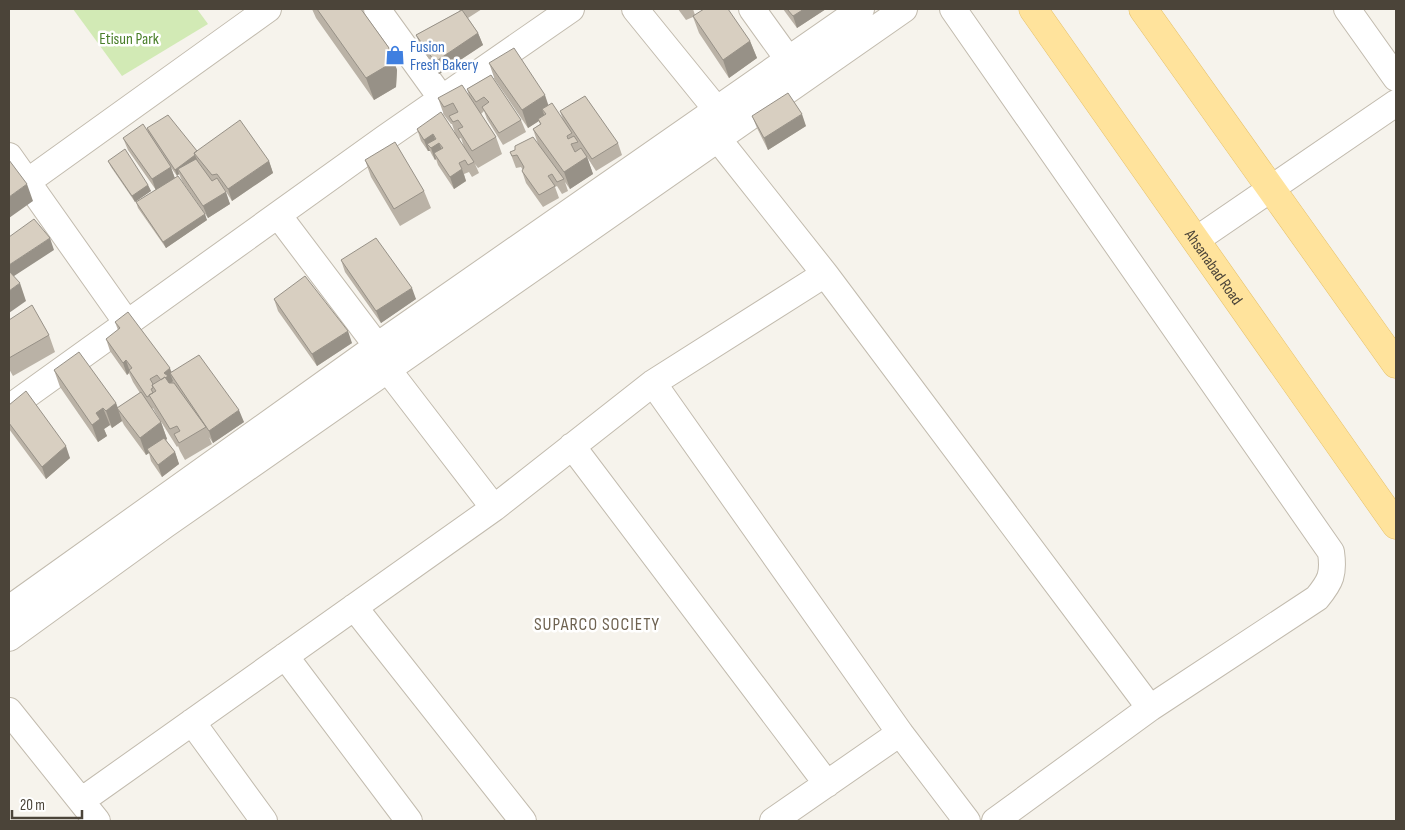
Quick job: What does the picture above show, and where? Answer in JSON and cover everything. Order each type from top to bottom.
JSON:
[{"type":"main road","name":"Ahsanabad Road","points":[[1034,9],[1396,525]]},
{"type":"main road","points":[[1142,9],[1396,364]]},
{"type":"street","points":[[27,182],[268,9]]},
{"type":"street","points":[[377,9],[442,99]]},
{"type":"street","points":[[635,9],[717,110]]},
{"type":"street","points":[[752,9],[788,59]]},
{"type":"street","points":[[9,610],[377,346],[861,9]]},
{"type":"street","points":[[9,638],[904,9]]},
{"type":"street","points":[[953,9],[1331,552],[1334,569],[1329,584],[1317,598],[1150,708],[995,821]]},
{"type":"street","points":[[1347,9],[1396,78]]},
{"type":"street","points":[[10,405],[442,99],[558,12]]},
{"type":"street","points":[[1196,240],[1396,103]]},
{"type":"street","points":[[718,139],[825,274],[1150,708]]},
{"type":"street","points":[[9,156],[127,323]]},
{"type":"street","points":[[278,215],[377,346]]},
{"type":"street","points":[[82,801],[494,508],[653,384],[825,274]]},
{"type":"street","points":[[388,370],[494,508]]},
{"type":"street","points":[[653,384],[900,733],[966,821]]},
{"type":"street","points":[[572,446],[827,784]]},
{"type":"street","points":[[354,607],[523,821]]},
{"type":"street","points":[[285,656],[409,821]]},
{"type":"street","points":[[9,711],[97,821]]},
{"type":"street","points":[[192,722],[264,821]]},
{"type":"street","points":[[773,821],[900,733]]},
{"type":"green space","name":"Etisun Park","points":[[73,9],[197,9],[208,24],[122,76]]},
{"type":"building","points":[[317,9],[361,9],[389,48],[388,65],[366,78]]},
{"type":"building","points":[[704,9],[728,9],[750,41],[723,60],[693,16]]},
{"type":"building","points":[[787,9],[804,9],[793,16]]},
{"type":"building","points":[[462,10],[478,33],[435,62],[416,35]]},
{"type":"building","points":[[514,48],[545,95],[522,110],[489,63]]},
{"type":"building","points":[[491,75],[521,120],[499,133],[482,107],[489,102],[484,97],[476,102],[467,89]]},
{"type":"building","points":[[462,85],[496,137],[472,151],[458,129],[463,127],[458,120],[453,122],[449,116],[458,112],[453,103],[444,107],[438,98]]},
{"type":"building","points":[[788,93],[802,114],[764,138],[752,116]]},
{"type":"building","points":[[585,96],[618,143],[592,159],[560,111]]},
{"type":"building","points":[[552,103],[572,133],[567,136],[568,139],[574,136],[578,142],[571,144],[575,152],[581,148],[587,157],[564,172],[533,129],[541,124],[538,119],[546,114],[542,109]]},
{"type":"building","points":[[441,112],[474,162],[468,165],[465,160],[459,163],[462,169],[450,177],[434,153],[443,148],[439,143],[431,148],[427,144],[436,139],[433,134],[424,140],[417,129]]},
{"type":"building","points":[[168,115],[197,151],[194,153],[195,155],[175,170],[147,128]]},
{"type":"building","points":[[240,120],[269,161],[228,189],[217,174],[212,175],[194,153]]},
{"type":"building","points":[[143,124],[171,167],[152,179],[123,138]]},
{"type":"building","points":[[533,137],[564,179],[557,182],[552,174],[548,176],[555,186],[539,195],[522,171],[524,167],[517,155],[512,156],[510,152],[515,150],[515,146]]},
{"type":"building","points":[[395,142],[424,191],[394,209],[365,160]]},
{"type":"building","points":[[125,149],[148,185],[132,196],[108,161]]},
{"type":"building","points":[[196,159],[212,181],[217,178],[226,192],[203,206],[178,169]]},
{"type":"building","points":[[9,160],[27,184],[9,197]]},
{"type":"building","points":[[178,176],[205,214],[163,242],[136,202]]},
{"type":"building","points":[[34,219],[50,238],[9,265],[9,237]]},
{"type":"building","points":[[376,238],[412,288],[376,311],[341,260]]},
{"type":"building","points":[[9,271],[20,283],[9,291]]},
{"type":"building","points":[[305,276],[348,331],[312,354],[274,299]]},
{"type":"building","points":[[32,305],[49,335],[9,358],[9,320]]},
{"type":"building","points":[[128,312],[170,368],[164,373],[168,376],[165,378],[161,380],[157,375],[150,379],[153,384],[151,389],[153,393],[147,397],[129,370],[132,368],[126,360],[123,363],[106,339],[120,328],[115,322]]},
{"type":"building","points":[[79,352],[116,403],[106,411],[103,408],[96,413],[100,419],[92,425],[54,370]]},
{"type":"building","points":[[199,355],[239,410],[209,431],[170,373]]},
{"type":"building","points":[[165,377],[169,383],[174,383],[206,427],[179,443],[174,434],[180,431],[177,426],[170,429],[149,395],[156,391],[152,385]]},
{"type":"building","points":[[26,391],[66,446],[42,467],[9,423],[9,405]]},
{"type":"building","points":[[141,392],[161,422],[140,438],[117,408]]},
{"type":"building","points":[[164,438],[175,452],[158,465],[147,449]]},
{"type":"place","name":"Fusion Fresh Bakery","points":[[395,55]]},
{"type":"district","name":"SUPARCO SOCIETY","points":[[597,624]]}]
